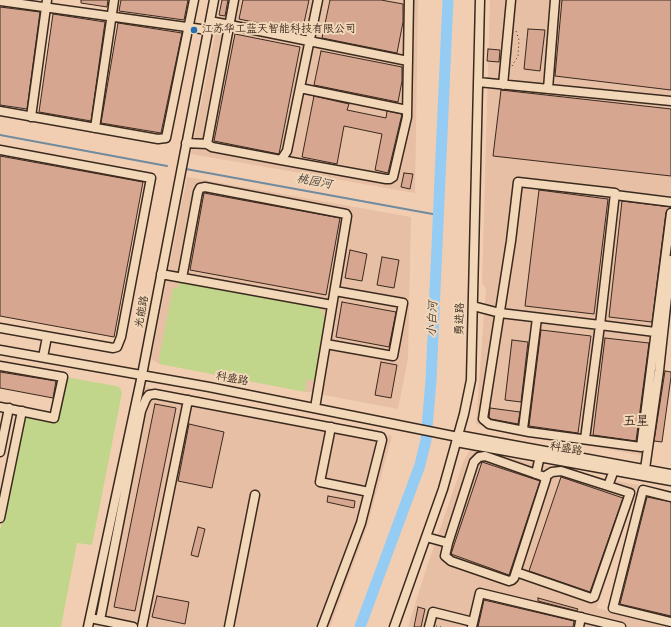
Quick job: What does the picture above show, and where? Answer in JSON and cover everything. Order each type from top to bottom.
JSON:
[{"type":"street","points":[[2,0],[46,3]]},
{"type":"street","points":[[25,0],[189,25],[229,25],[408,61]]},
{"type":"street","points":[[95,128],[114,0]]},
{"type":"street","points":[[0,111],[158,139],[166,138],[194,0]]},
{"type":"street","name":"光能路","points":[[88,627],[142,375],[214,0]]},
{"type":"street","points":[[207,144],[234,0]]},
{"type":"street","points":[[281,160],[287,151],[318,0]]},
{"type":"street","points":[[186,143],[207,144],[212,147],[390,179],[395,174],[407,110],[409,0]]},
{"type":"street","name":"勇进路","points":[[394,627],[443,490],[471,380],[480,0]]},
{"type":"street","points":[[503,85],[511,0]]},
{"type":"street","points":[[548,89],[555,0]]},
{"type":"street","points":[[31,117],[46,3]]},
{"type":"street","points":[[478,82],[671,101]]},
{"type":"street","points":[[300,88],[407,110]]},
{"type":"street","points":[[0,150],[151,178],[117,347],[114,348],[0,328]]},
{"type":"street","points":[[671,202],[615,195],[615,192],[518,182],[500,313],[483,419],[489,424],[641,447],[671,213]]},
{"type":"street","points":[[182,278],[200,188],[205,187],[346,214],[347,216],[316,408]]},
{"type":"street","points":[[585,439],[615,195]]},
{"type":"street","points":[[645,469],[659,371],[671,260]]},
{"type":"street","points":[[161,274],[332,305]]},
{"type":"street","points":[[326,344],[393,356],[403,303],[335,291]]},
{"type":"street","points":[[473,306],[500,313],[655,332]]},
{"type":"street","points":[[523,429],[537,318]]},
{"type":"street","points":[[43,357],[47,337]]},
{"type":"street","name":"科盛路","points":[[0,350],[316,408],[457,438],[671,474]]},
{"type":"street","points":[[0,366],[63,378],[54,418],[0,407]]},
{"type":"street","points":[[100,620],[143,404],[149,395],[155,394],[381,437],[382,440],[361,523],[322,627]]},
{"type":"street","points":[[142,627],[188,400]]},
{"type":"street","points":[[0,452],[9,408]]},
{"type":"street","points":[[0,518],[4,480],[22,411]]},
{"type":"street","points":[[331,427],[320,482],[369,492]]},
{"type":"street","points":[[536,474],[541,453]]},
{"type":"street","name":"科盛路","points":[[541,453],[614,470],[671,481]]},
{"type":"street","points":[[479,456],[485,456],[544,477],[546,482],[514,578],[509,581],[456,564],[445,556],[474,462],[479,456]]},
{"type":"street","points":[[516,572],[591,598],[594,597],[630,493],[561,470],[552,472],[544,477]]},
{"type":"street","points":[[608,486],[614,470]]},
{"type":"street","points":[[671,497],[643,490],[613,608],[671,622]]},
{"type":"street","points":[[229,627],[256,495]]},
{"type":"street","points":[[426,537],[448,543]]},
{"type":"street","points":[[429,627],[433,612],[472,624],[480,593],[621,627]]},
{"type":"street","points":[[579,627],[581,617]]},
{"type":"street","points":[[90,618],[134,627]]},
{"type":"path","points":[[509,24],[515,29],[519,40],[518,56],[512,67]]},
{"type":"shaded area","points":[[222,0],[418,0],[415,193],[191,154]]},
{"type":"shaded area","points":[[490,0],[671,0],[671,256],[668,256],[644,456],[476,424],[486,288],[482,284]]},
{"type":"shaded area","points":[[187,177],[411,217],[408,358],[398,409],[160,364],[151,359]]},
{"type":"shaded area","points":[[144,387],[392,436],[367,527],[330,627],[95,627]]},
{"type":"shaded area","points":[[470,450],[638,485],[597,608],[671,627],[408,627],[427,566],[464,460]]},
{"type":"green space","points":[[179,281],[320,308],[324,315],[324,320],[314,381],[307,379],[305,392],[160,364],[159,359],[173,288],[178,288]]},
{"type":"green space","points":[[66,377],[116,386],[120,388],[122,393],[92,545],[77,543],[61,627],[0,627],[0,531],[24,414],[57,420]]},
{"type":"building","points":[[81,0],[108,0],[107,7],[81,3]]},
{"type":"building","points":[[121,0],[188,0],[184,20],[119,11]]},
{"type":"building","points":[[222,0],[228,0],[225,16],[219,15]]},
{"type":"building","points":[[243,0],[309,0],[302,32],[239,19]]},
{"type":"building","points":[[330,0],[381,0],[403,4],[403,22],[397,53],[322,38]]},
{"type":"building","points":[[562,0],[671,0],[671,90],[555,76]]},
{"type":"building","points":[[0,7],[40,12],[27,109],[0,105]]},
{"type":"building","points":[[53,14],[105,22],[91,121],[39,112]]},
{"type":"building","points":[[118,23],[182,33],[161,133],[101,123]]},
{"type":"building","points":[[528,29],[545,30],[540,71],[524,69]]},
{"type":"building","points":[[235,34],[300,47],[279,154],[214,141]]},
{"type":"building","points":[[488,49],[500,50],[499,62],[487,61]]},
{"type":"building","points":[[321,51],[402,67],[402,81],[398,102],[314,85]]},
{"type":"building","points":[[501,90],[671,109],[671,176],[493,156]]},
{"type":"building","points":[[314,96],[349,104],[347,110],[386,118],[387,111],[402,114],[388,173],[375,170],[382,134],[344,126],[337,164],[302,157]]},
{"type":"building","points":[[0,156],[143,182],[114,337],[0,316]]},
{"type":"building","points":[[404,173],[413,174],[410,189],[401,187]]},
{"type":"building","points":[[539,190],[608,199],[594,314],[525,306]]},
{"type":"building","points":[[204,193],[340,218],[326,295],[190,270]]},
{"type":"building","points":[[622,201],[671,207],[666,212],[652,322],[609,317]]},
{"type":"building","points":[[350,250],[367,254],[362,281],[345,278]]},
{"type":"building","points":[[382,257],[399,260],[394,288],[377,285]]},
{"type":"building","points":[[342,302],[396,312],[389,347],[336,337]]},
{"type":"building","points":[[541,330],[591,336],[578,433],[529,426]]},
{"type":"building","points":[[605,338],[649,343],[636,441],[593,435]]},
{"type":"building","points":[[512,340],[528,342],[521,402],[505,400]]},
{"type":"building","points":[[381,362],[397,365],[391,398],[375,395]]},
{"type":"building","points":[[665,371],[671,372],[671,377],[662,442],[654,441]]},
{"type":"building","points":[[0,372],[56,381],[53,398],[0,388]]},
{"type":"building","points":[[155,404],[176,408],[135,611],[114,607]]},
{"type":"building","points":[[490,408],[520,412],[518,424],[491,419],[489,417]]},
{"type":"building","points":[[189,424],[224,432],[212,488],[178,481]]},
{"type":"building","points":[[482,462],[540,481],[509,575],[451,554]]},
{"type":"building","points":[[561,477],[623,498],[590,592],[529,571]]},
{"type":"building","points":[[328,496],[355,501],[354,508],[327,502]]},
{"type":"building","points":[[647,497],[671,502],[671,616],[620,604]]},
{"type":"building","points":[[198,527],[205,529],[198,557],[191,555]]},
{"type":"building","points":[[157,596],[189,602],[185,624],[152,617]]},
{"type":"building","points":[[538,598],[578,609],[577,611],[538,601]]},
{"type":"building","points":[[484,600],[574,621],[573,627],[478,627]]},
{"type":"building","points":[[418,607],[425,609],[421,627],[414,627]]},
{"type":"waterway","name":"小白河","points":[[360,627],[420,465],[426,440],[431,380],[448,0]]},
{"type":"waterway","name":"桃园河","points":[[0,135],[167,166]]},
{"type":"waterway","name":"桃园河","points":[[186,169],[438,215]]},
{"type":"place","name":"江苏华工蓝天智能科技有限公司","points":[[194,30]]},
{"type":"district","name":"五星","points":[[636,423]]}]
